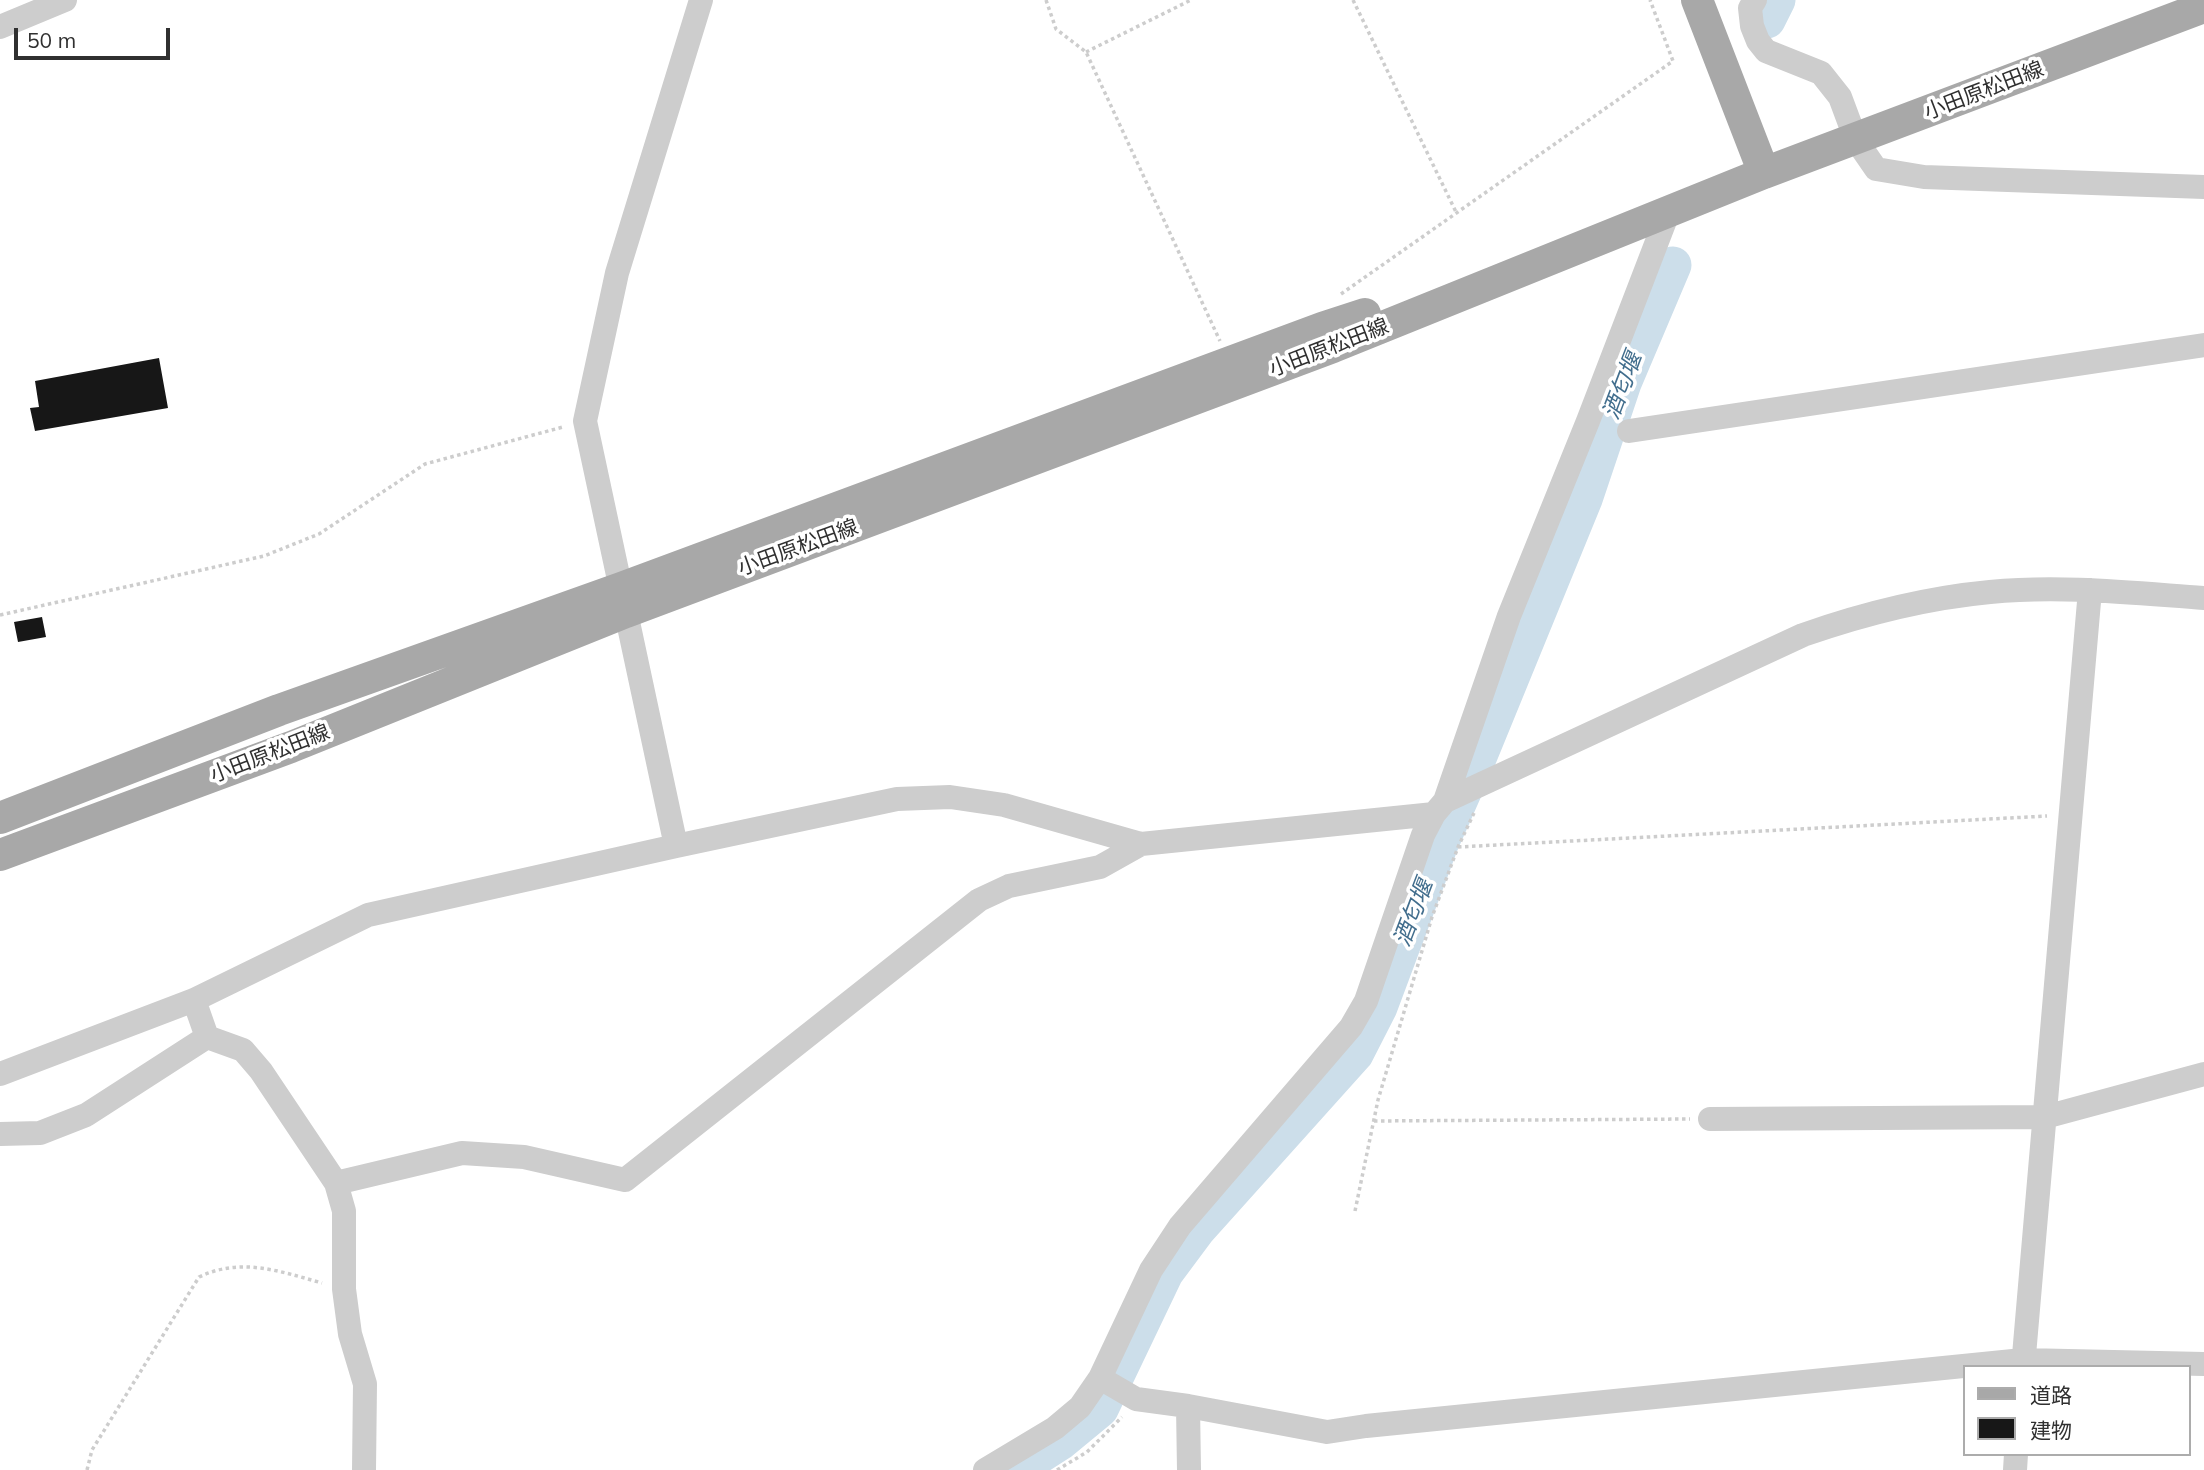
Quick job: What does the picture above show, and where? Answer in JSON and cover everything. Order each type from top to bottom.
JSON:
[{"type":"main road","points":[[1697,0],[1764,173]]},
{"type":"main road","name":"小田原松田線","points":[[0,818],[279,710],[623,600],[1333,347],[1764,173],[2204,7]]},
{"type":"main road","name":"小田原松田線","points":[[0,855],[291,747],[623,600],[1230,362],[1346,320],[1597,242]]},
{"type":"street","points":[[0,27],[65,0]]},
{"type":"street","points":[[676,846],[585,421],[617,274],[701,0]]},
{"type":"street","points":[[1755,0],[1750,8],[1752,26],[1758,41],[1766,51],[1821,74],[1840,97],[1856,139],[1876,169],[1924,177],[2204,187]]},
{"type":"street","points":[[985,1470],[1055,1427],[1080,1407],[1100,1378],[1151,1270],[1180,1226],[1351,1027],[1366,1001],[1423,835],[1440,808],[1509,616],[1668,213]]},
{"type":"street","points":[[1629,431],[2204,345]]},
{"type":"street","points":[[2023,1363],[2090,590]]},
{"type":"street","points":[[336,1183],[462,1153],[524,1157],[625,1180],[979,900],[1009,886],[1100,867],[1141,844],[1440,808],[1492,780],[1803,635],[1856,617],[1990,592],[2090,590],[2204,598]]},
{"type":"street","points":[[0,1074],[194,1000],[368,915],[897,799],[950,797],[1004,805],[1141,844]]},
{"type":"street","points":[[194,1000],[207,1037]]},
{"type":"street","points":[[0,1134],[40,1133],[86,1115],[207,1037]]},
{"type":"street","points":[[207,1037],[243,1050],[261,1071],[336,1183],[344,1211],[344,1289],[350,1334],[365,1384],[364,1470]]},
{"type":"street","points":[[1710,1119],[2045,1118],[2204,1074]]},
{"type":"street","points":[[2002,1365],[2204,1364]]},
{"type":"street","points":[[1100,1378],[1136,1399],[1327,1432],[1366,1426],[1962,1369]]},
{"type":"street","points":[[1188,1406],[1189,1470]]},
{"type":"path","points":[[1046,0],[1056,29],[1086,52],[1230,362]]},
{"type":"path","points":[[1086,52],[1191,0]]},
{"type":"path","points":[[1353,0],[1456,212]]},
{"type":"path","points":[[1346,320],[1341,293],[1674,61],[1650,0]]},
{"type":"path","points":[[0,615],[264,556],[319,534],[425,464],[585,421]]},
{"type":"path","points":[[1355,1211],[1374,1121],[1432,917],[1458,847],[1492,780]]},
{"type":"path","points":[[1458,847],[2071,815]]},
{"type":"path","points":[[1374,1121],[1710,1119]]},
{"type":"path","points":[[87,1470],[92,1450],[199,1277],[215,1269],[263,1267],[344,1289]]},
{"type":"path","points":[[1057,1470],[1087,1452],[1117,1424],[1136,1399]]},
{"type":"building","points":[[159,358],[168,408],[35,431],[30,408],[39,407],[35,381]]},
{"type":"building","points":[[42,617],[46,637],[18,642],[14,622]]},
{"type":"waterway","name":"酒匂堰","points":[[1767,20],[1777,0]]},
{"type":"waterway","name":"酒匂堰","points":[[1016,1470],[1060,1442],[1100,1409],[1165,1273],[1197,1230],[1355,1054],[1379,1007],[1440,844],[1584,499],[1623,383],[1673,265]]}]
